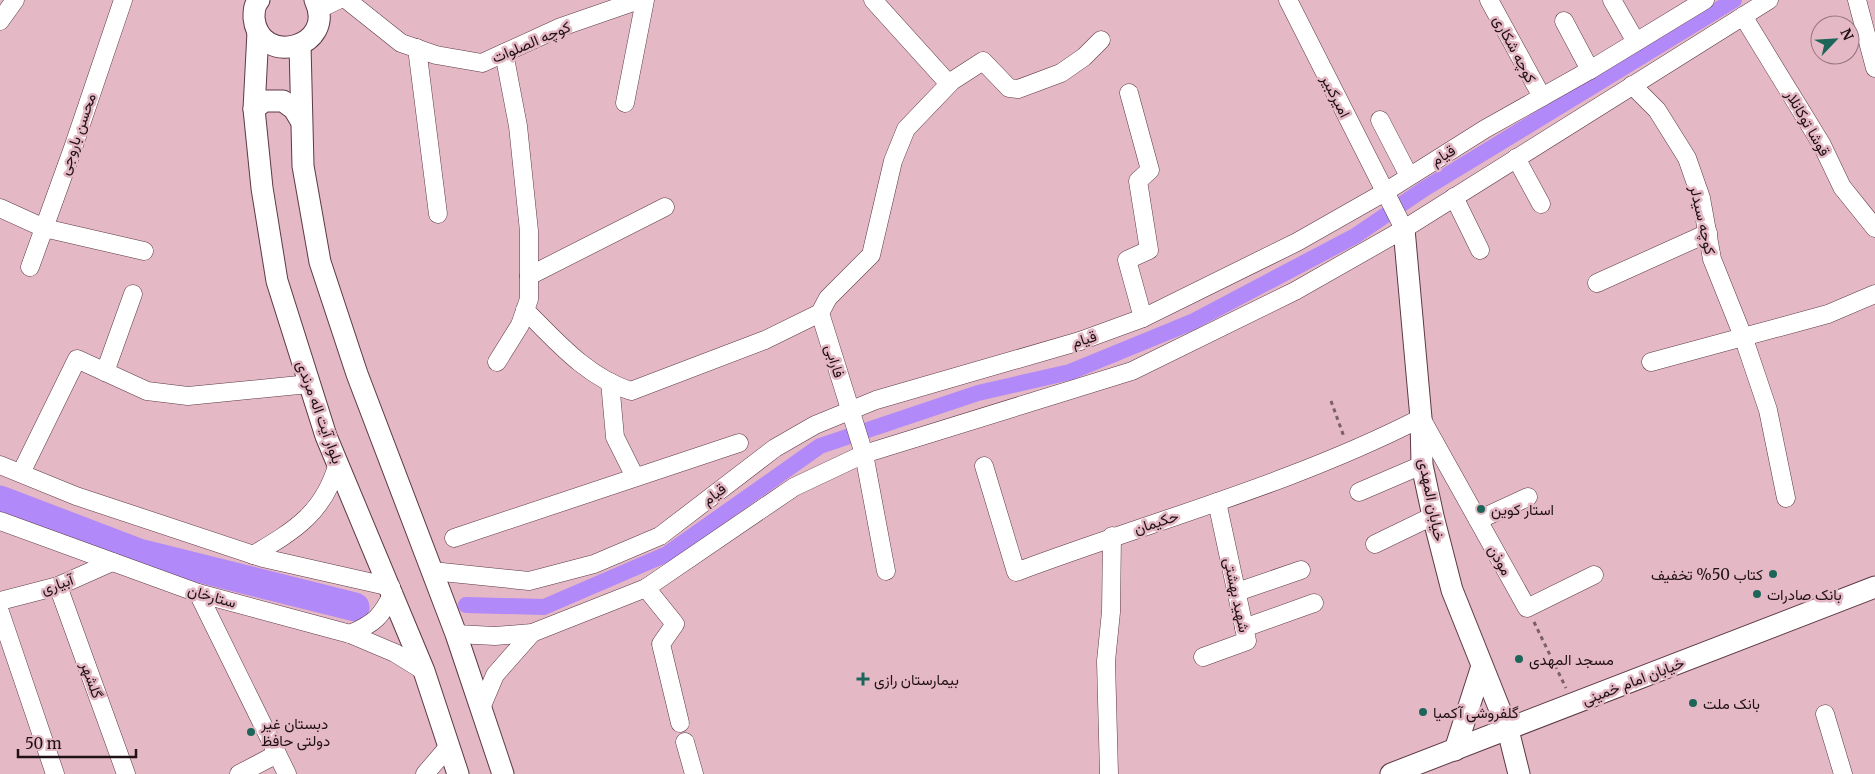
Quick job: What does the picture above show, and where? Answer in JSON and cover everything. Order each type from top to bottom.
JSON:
[{"type":"main road","name":"بلوار آیت اله مرندی","points":[[258,0],[254,13],[258,32],[254,109],[262,188],[277,281],[309,384],[338,463],[424,671],[458,774]]},
{"type":"main road","points":[[258,32],[272,44],[281,48],[300,45],[316,31],[319,20],[317,5]]},
{"type":"main road","points":[[300,45],[302,166],[320,262],[356,374],[456,634],[503,774]]},
{"type":"main road","points":[[254,109],[264,101],[283,101],[294,109],[300,119]]},
{"type":"main road","name":"خیابان المهدی","points":[[1404,229],[1421,418],[1422,465],[1452,590],[1508,730],[1519,774]]},
{"type":"main road","name":"خیابان امام خمینی","points":[[1392,774],[1875,588]]},
{"type":"main road","points":[[1455,750],[1482,666]]},
{"type":"street","points":[[0,20],[15,0]]},
{"type":"street","name":"محسن باروجی","points":[[30,267],[123,0]]},
{"type":"street","points":[[317,5],[338,0]]},
{"type":"street","name":"کوچه الصلوات","points":[[348,0],[401,43],[436,55],[482,63],[561,28],[639,0]]},
{"type":"street","points":[[625,103],[645,0]]},
{"type":"street","points":[[873,0],[949,84]]},
{"type":"street","name":"امیرکبیر","points":[[1288,0],[1404,229]]},
{"type":"street","name":"کوچه شکاری","points":[[1489,0],[1542,97]]},
{"type":"street","points":[[1612,0],[1636,42]]},
{"type":"street","name":"قیام","points":[[432,572],[529,581],[594,564],[660,536],[775,448],[850,409],[951,377],[1080,341],[1143,318],[1297,242],[1385,192],[1636,42],[1684,5],[1705,0]]},
{"type":"street","points":[[456,634],[495,636],[532,633],[646,588],[794,487],[864,454],[1132,372],[1295,291],[1404,229],[1769,0]]},
{"type":"street","points":[[1857,0],[1875,68]]},
{"type":"street","name":"قوشا توکانلار","points":[[1743,16],[1822,145],[1842,187],[1875,228]]},
{"type":"street","points":[[1564,21],[1590,70]]},
{"type":"street","points":[[525,310],[579,363],[610,382],[631,391],[765,340],[820,313],[828,298],[871,256],[893,161],[906,129],[949,84],[983,61],[1009,88],[1018,89],[1061,73],[1084,57],[1101,40]]},
{"type":"street","points":[[417,48],[438,214]]},
{"type":"street","points":[[497,362],[520,325],[529,299],[529,231],[518,126],[504,53]]},
{"type":"street","name":"کوچه سیدلر","points":[[1632,85],[1657,110],[1687,158],[1701,198],[1712,259],[1744,339],[1768,410],[1786,498]]},
{"type":"street","points":[[1129,94],[1150,170],[1138,181],[1149,250],[1127,260],[1143,318]]},
{"type":"street","points":[[1380,120],[1409,176]]},
{"type":"street","points":[[1516,158],[1541,204]]},
{"type":"street","points":[[1454,197],[1480,250]]},
{"type":"street","points":[[529,276],[664,207]]},
{"type":"street","points":[[0,208],[44,228],[144,252]]},
{"type":"street","points":[[1597,283],[1708,233]]},
{"type":"street","points":[[105,372],[133,294]]},
{"type":"street","points":[[1651,362],[1744,339],[1828,314],[1875,294]]},
{"type":"street","name":"فارابی","points":[[820,313],[864,454],[886,571]]},
{"type":"street","points":[[21,474],[77,359],[147,391],[188,396],[309,384]]},
{"type":"street","points":[[610,382],[615,436],[635,477]]},
{"type":"street","name":"حکیمان","points":[[984,466],[1016,572],[1112,536],[1218,502],[1350,452],[1421,418]]},
{"type":"street","name":"موذن","points":[[1421,418],[1527,608]]},
{"type":"street","points":[[454,538],[739,443]]},
{"type":"street","points":[[253,555],[284,537],[323,500],[332,484],[338,463]]},
{"type":"street","points":[[0,465],[76,496],[253,555],[392,590],[383,613],[375,622],[350,634]]},
{"type":"street","points":[[1359,492],[1422,465]]},
{"type":"street","points":[[1478,520],[1528,498]]},
{"type":"street","name":"شهید بهشتی","points":[[1203,657],[1247,641],[1218,502]]},
{"type":"street","points":[[1375,544],[1433,516]]},
{"type":"street","name":"ستارخان","points":[[0,521],[198,594],[350,634],[395,653],[424,671]]},
{"type":"street","points":[[1109,774],[1106,660],[1111,612],[1112,536]]},
{"type":"street","name":"آبیاری","points":[[0,601],[58,586],[112,562]]},
{"type":"street","points":[[1236,592],[1300,570]]},
{"type":"street","points":[[1527,608],[1594,575]]},
{"type":"street","name":"گلشهر","points":[[58,586],[126,774]]},
{"type":"street","points":[[646,588],[675,624],[661,644],[680,723]]},
{"type":"street","points":[[198,594],[287,774]]},
{"type":"street","points":[[1244,628],[1314,603]]},
{"type":"street","points":[[0,612],[55,774]]},
{"type":"street","points":[[481,708],[495,676],[532,633]]},
{"type":"street","points":[[1825,714],[1843,774]]},
{"type":"street","points":[[685,742],[694,774]]},
{"type":"street","points":[[424,774],[449,746]]},
{"type":"street","points":[[239,774],[277,754]]},
{"type":"path","points":[[1331,400],[1350,452]]},
{"type":"path","points":[[1527,608],[1574,704]]},
{"type":"waterway","points":[[466,605],[544,607],[667,554],[820,446],[978,393],[1070,372],[1192,322],[1355,236],[1424,189],[1734,0]]},
{"type":"waterway","points":[[0,500],[139,553],[355,607]]},
{"type":"place","name":"استار کوین","points":[[1481,509]]},
{"type":"place","name":"کتاب 50% تخفیف","points":[[1773,574]]},
{"type":"place","name":"بانک صادرات","points":[[1757,594]]},
{"type":"place","name":"مسجد المهدی","points":[[1519,659]]},
{"type":"place","name":"بیمارستان رازی","points":[[863,679]]},
{"type":"place","name":"بانک ملت","points":[[1693,703]]},
{"type":"place","name":"گلفروشی آکمیا","points":[[1423,712]]},
{"type":"place","name":"دبستان غیر دولتی حافظ","points":[[251,732]]}]
